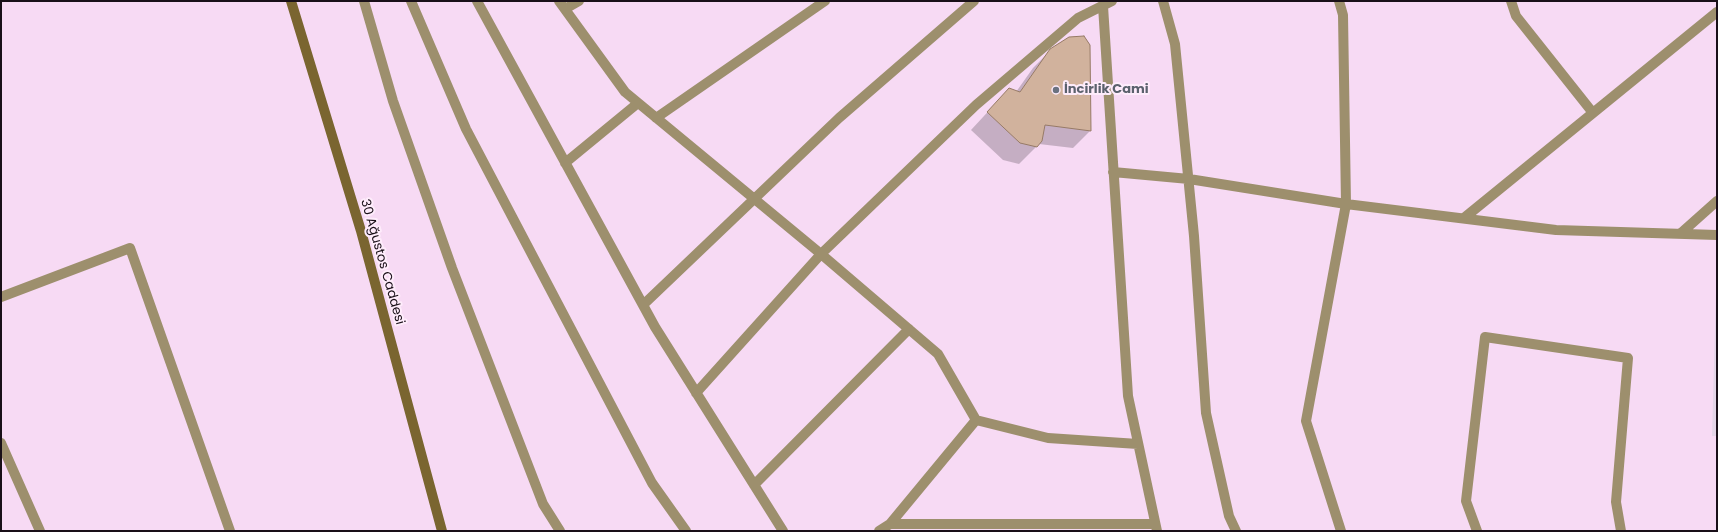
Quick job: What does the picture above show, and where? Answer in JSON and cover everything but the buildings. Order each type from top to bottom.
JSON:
[{"type":"main road","name":"30 Ağustos Caddesi","points":[[291,1],[361,231],[442,531]]},
{"type":"street","points":[[364,1],[393,101],[452,268],[543,504],[560,531]]},
{"type":"street","points":[[411,1],[466,129],[652,483],[686,531]]},
{"type":"street","points":[[477,1],[643,305],[782,531]]},
{"type":"street","points":[[579,1],[562,5],[625,92],[821,254],[938,354],[976,420],[1048,438],[1138,444]]},
{"type":"street","points":[[656,118],[825,1]]},
{"type":"street","points":[[643,305],[839,118],[974,1]]},
{"type":"street","points":[[1163,1],[1175,44],[1195,243],[1206,413],[1229,516],[1236,531]]},
{"type":"street","points":[[1339,1],[1343,15],[1346,204],[1306,421],[1341,531]]},
{"type":"street","points":[[1511,1],[1516,16],[1593,113]]},
{"type":"street","points":[[696,393],[821,254],[976,105],[1078,18],[1108,3],[1114,172],[1128,396],[1156,528],[890,524]]},
{"type":"street","points":[[1464,218],[1717,12]]},
{"type":"street","points":[[565,163],[638,103]]},
{"type":"street","points":[[1114,172],[1189,179],[1346,204],[1556,230],[1717,235]]},
{"type":"street","points":[[1680,234],[1717,201]]},
{"type":"street","points":[[1,296],[130,248],[230,531]]},
{"type":"street","points":[[754,485],[909,329]]},
{"type":"street","points":[[1477,531],[1466,501],[1485,337],[1628,358],[1616,502],[1621,531]]},
{"type":"street","points":[[879,531],[890,524],[976,420]]},
{"type":"street","points":[[1,443],[40,531]]},
{"type":"shaded area","points":[[1717,256],[1717,436],[1712,436]]},
{"type":"place","name":"İncirlik Cami","points":[[1056,90]]}]
